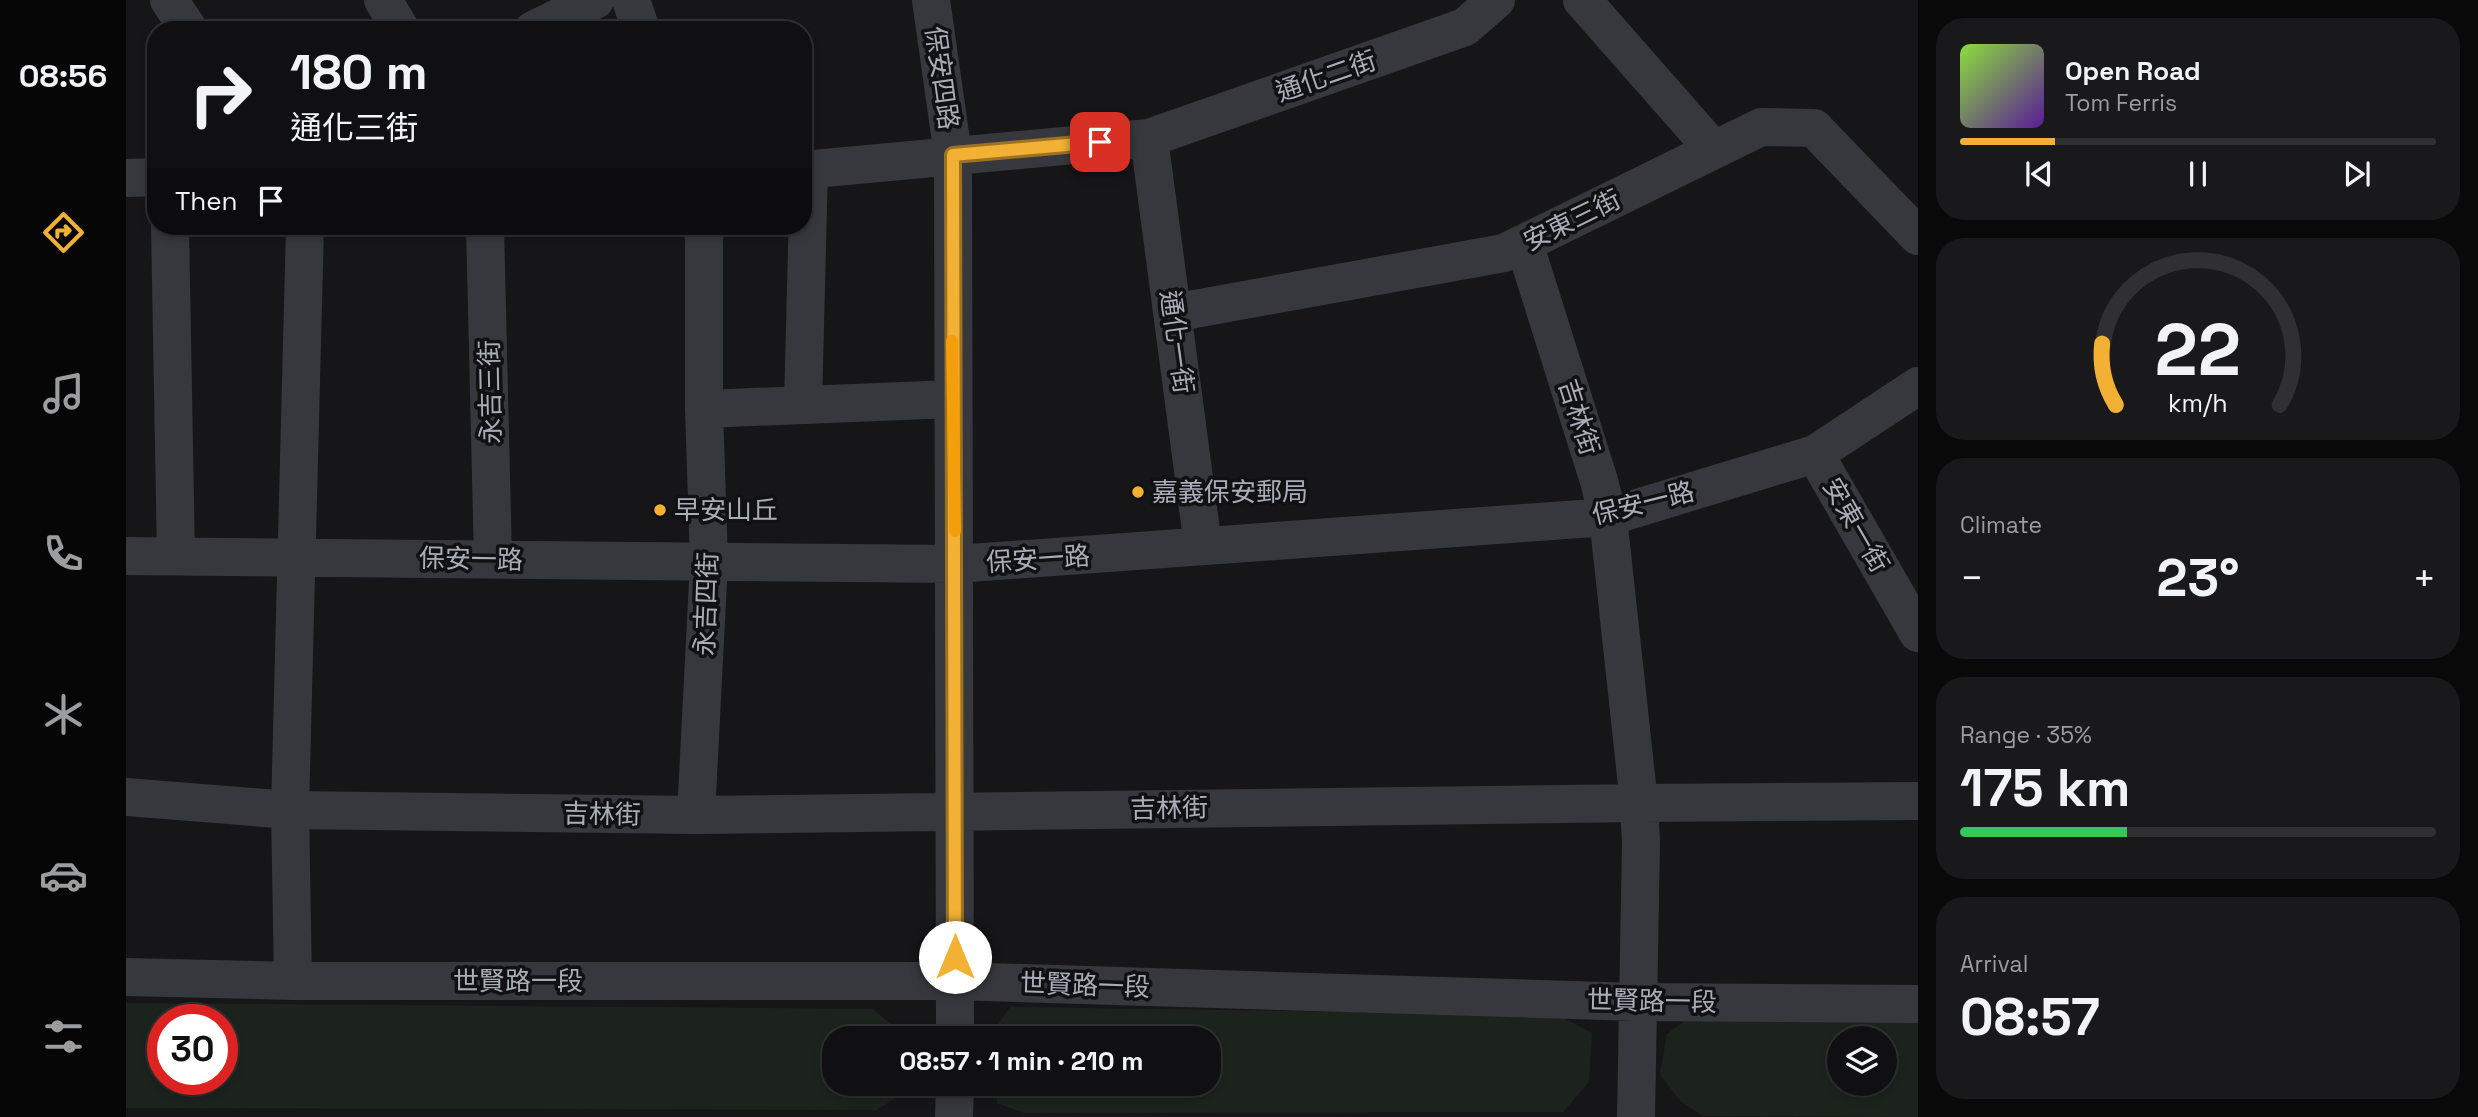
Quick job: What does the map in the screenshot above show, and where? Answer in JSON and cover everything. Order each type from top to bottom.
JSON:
[{"type":"street","points":[[169,0],[183,21]]},
{"type":"street","points":[[383,0],[396,21]]},
{"type":"street","points":[[552,21],[596,0]]},
{"type":"street","points":[[631,0],[638,21]]},
{"type":"street","name":"保安四路","points":[[931,0],[953,155],[951,399],[956,564],[955,1026]]},
{"type":"street","name":"通化二街","points":[[812,169],[1149,138],[1465,27],[1496,0]]},
{"type":"street","points":[[1582,0],[1714,150]]},
{"type":"street","name":"安東三街","points":[[1173,313],[1504,253],[1760,127],[1814,128],[1918,236]]},
{"type":"street","name":"通化一街","points":[[1149,138],[1203,547]]},
{"type":"street","points":[[126,178],[147,177]]},
{"type":"street","points":[[170,235],[176,556]]},
{"type":"street","points":[[293,981],[290,810],[306,235]]},
{"type":"street","name":"永吉三街","points":[[485,235],[494,559]]},
{"type":"street","name":"永吉四街","points":[[696,815],[709,562],[704,408],[704,235]]},
{"type":"street","points":[[803,405],[805,235]]},
{"type":"street","name":"吉林街","points":[[126,797],[290,810],[696,815],[1639,803],[1608,517],[1600,481],[1524,243]]},
{"type":"street","name":"保安一路","points":[[126,556],[956,564],[1608,517],[1815,454],[1918,386]]},
{"type":"street","points":[[704,408],[951,399]]},
{"type":"street","name":"安東一街","points":[[1815,454],[1918,633]]},
{"type":"street","points":[[1636,1117],[1641,842],[1639,803],[1918,800]]},
{"type":"street","name":"世賢路一段","points":[[126,977],[293,981],[954,981],[1636,1002],[1918,1004]]},
{"type":"street","points":[[954,1117],[955,1096]]},
{"type":"shaded area","points":[[126,1003],[873,1009],[893,1026],[822,1026],[822,1096],[899,1096],[877,1110],[126,1108]]},
{"type":"shaded area","points":[[1010,1007],[1558,1015],[1592,1033],[1589,1082],[1563,1112],[1024,1113],[997,1103],[997,1096],[1221,1096],[1221,1026],[997,1026]]},
{"type":"shaded area","points":[[1689,1018],[1918,1020],[1918,1117],[1703,1116],[1680,1101],[1660,1074],[1667,1034]]},
{"type":"slow traffic","points":[[952,341],[955,531]]},
{"type":"place","name":"嘉義保安郵局","points":[[1138,492]]},
{"type":"place","name":"早安山丘","points":[[660,510]]},
{"type":"route","points":[[955,957],[956,564],[951,399],[953,155],[1100,142]]}]
